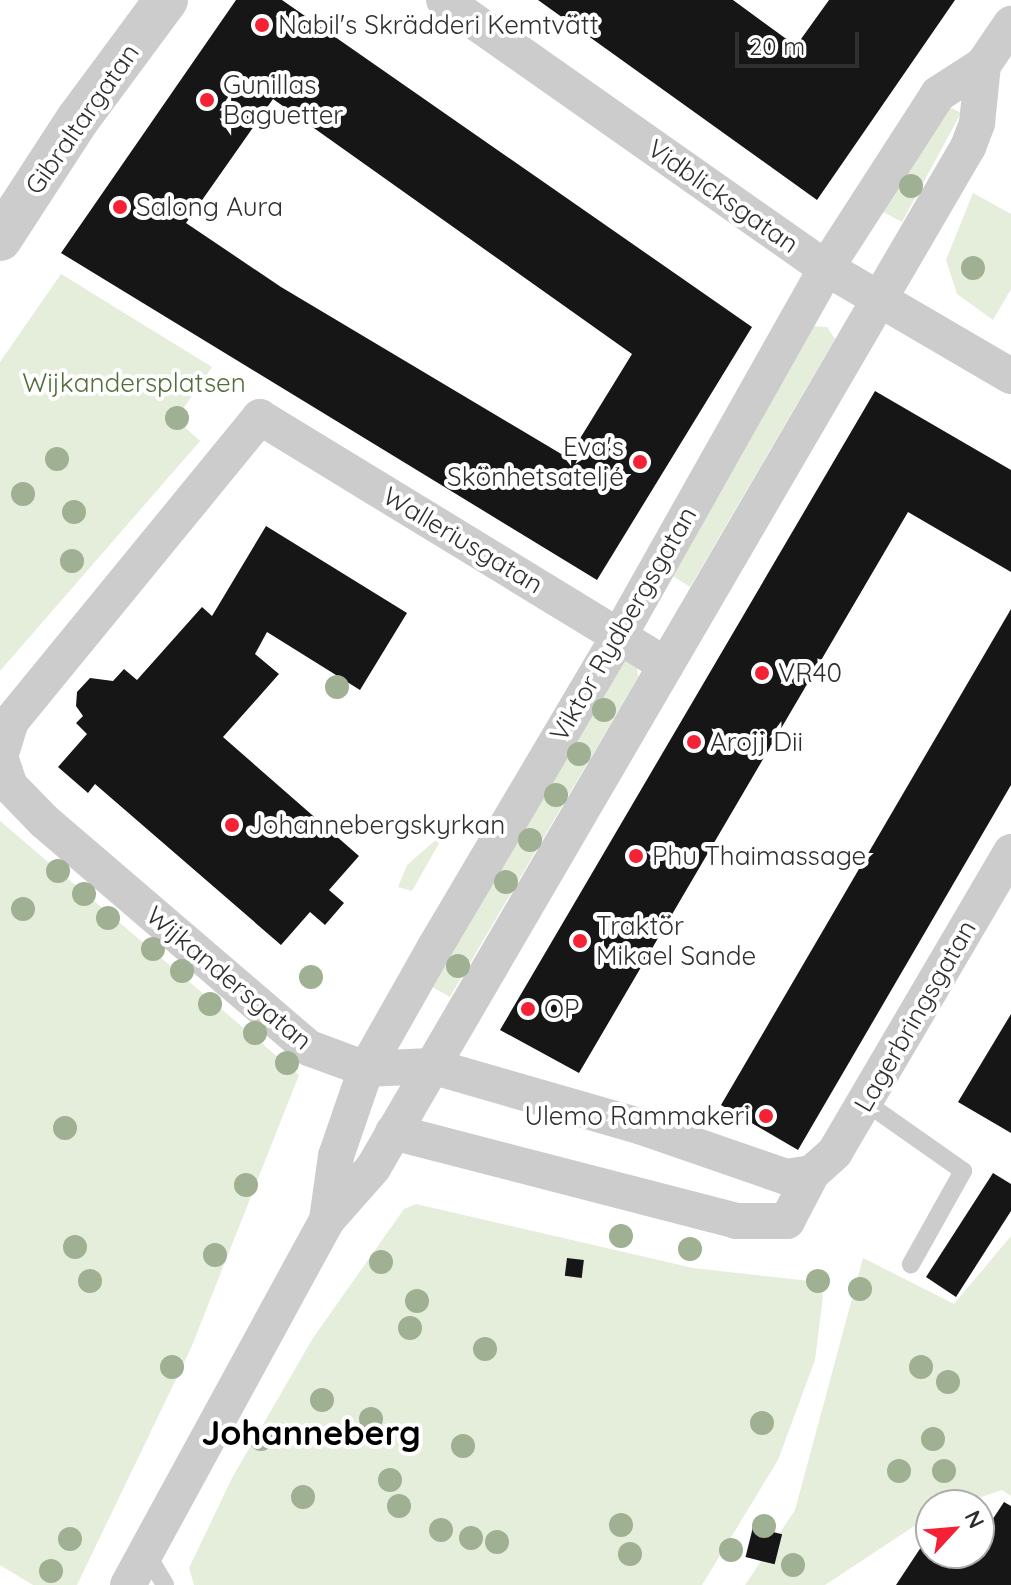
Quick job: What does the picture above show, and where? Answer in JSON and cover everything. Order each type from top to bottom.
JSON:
[{"type":"street","name":"Gibraltargatan","points":[[0,239],[78,119],[166,0]]},
{"type":"street","name":"Vidblicksgatan","points":[[444,0],[826,268],[1011,376]]},
{"type":"street","name":"Viktor Rydbergsgatan","points":[[327,1220],[336,1156],[366,1069],[619,636],[826,268],[938,94],[983,65],[1011,24]]},
{"type":"street","name":"Viktor Rydbergsgatan","points":[[128,1585],[327,1220],[373,1168],[968,147],[977,123],[983,65]]},
{"type":"street","name":"Walleriusgatan","points":[[260,417],[666,665]]},
{"type":"street","name":"Wijkandersgatan","points":[[260,417],[11,721],[0,757],[10,786],[44,821],[309,1048],[366,1069],[431,1066],[639,1126],[786,1177],[812,1173]]},
{"type":"street","name":"Lagerbringsgatan","points":[[812,1173],[835,1152],[1011,852]]},
{"type":"street","points":[[393,1132],[736,1221],[787,1221],[812,1173]]},
{"type":"lane","points":[[865,1102],[963,1171],[911,1264]]},
{"type":"lane","points":[[146,1553],[165,1585]]},
{"type":"green space","points":[[948,106],[961,113],[902,222],[881,211]]},
{"type":"green space","points":[[973,193],[1011,214],[1011,289],[993,320],[957,294],[946,260]]},
{"type":"green space","name":"Wijkandersplatsen","points":[[61,274],[212,367],[176,419],[200,441],[0,671],[0,362]]},
{"type":"green space","points":[[810,326],[827,327],[835,339],[690,587],[668,573]]},
{"type":"green space","points":[[622,658],[637,663],[638,677],[450,997],[429,985]]},
{"type":"green space","points":[[0,821],[299,1075],[191,1348],[77,1585],[33,1585],[0,1565]]},
{"type":"green space","points":[[446,831],[412,891],[398,887],[407,865]]},
{"type":"green space","points":[[416,1204],[693,1268],[819,1282],[823,1296],[815,1360],[778,1460],[702,1585],[194,1585],[189,1568],[232,1478],[313,1338],[404,1209]]},
{"type":"green space","points":[[1011,1236],[1011,1496],[1002,1490],[995,1492],[995,1489],[915,1489],[915,1526],[825,1585],[745,1585],[795,1510],[863,1258],[954,1304]]},
{"type":"building","points":[[236,0],[282,0],[752,327],[597,580],[61,253]],"holes":[[[273,99],[632,354],[568,458],[281,287],[186,223]]]},
{"type":"building","points":[[538,0],[733,0],[796,46],[829,0],[955,0],[817,200]]},
{"type":"building","points":[[875,391],[1011,470],[1011,572],[908,512],[579,1073],[500,1030]]},
{"type":"building","points":[[266,526],[407,613],[360,690],[267,632],[255,654],[279,674],[223,737],[359,856],[329,890],[344,903],[325,925],[310,912],[281,945],[95,784],[88,793],[58,767],[87,734],[76,723],[83,716],[76,706],[77,692],[90,678],[113,681],[124,669],[137,680],[202,607],[212,616]]},
{"type":"building","points":[[1011,609],[1011,785],[798,1150],[721,1105]]},
{"type":"building","points":[[1011,1014],[1011,1133],[958,1102]]},
{"type":"building","points":[[993,1173],[1011,1184],[1011,1211],[956,1297],[926,1277]]},
{"type":"building","points":[[567,1258],[584,1260],[582,1278],[565,1276]]},
{"type":"building","points":[[1004,1502],[1011,1506],[1011,1585],[896,1585],[915,1556],[915,1569],[995,1569],[995,1516]]},
{"type":"building","points":[[753,1527],[782,1534],[775,1564],[746,1557]]},
{"type":"place","name":"Nabil's Skrädderi Kemtvätt","points":[[262,25]]},
{"type":"place","name":"Gunillas Baguetter","points":[[207,100]]},
{"type":"place","name":"Salong Aura","points":[[120,207]]},
{"type":"place","name":"Eva's Skönhetsateljé","points":[[640,462]]},
{"type":"place","name":"VR40","points":[[762,673]]},
{"type":"place","name":"Arojj Dii","points":[[694,742]]},
{"type":"place","name":"Johannebergskyrkan","points":[[232,825]]},
{"type":"place","name":"Phu Thaimassage","points":[[636,856]]},
{"type":"place","name":"Traktör Mikael Sande","points":[[580,941]]},
{"type":"place","name":"OP","points":[[528,1009]]},
{"type":"place","name":"Ulemo Rammakeri","points":[[766,1116]]},
{"type":"district","name":"Johanneberg","points":[[311,1433]]}]
